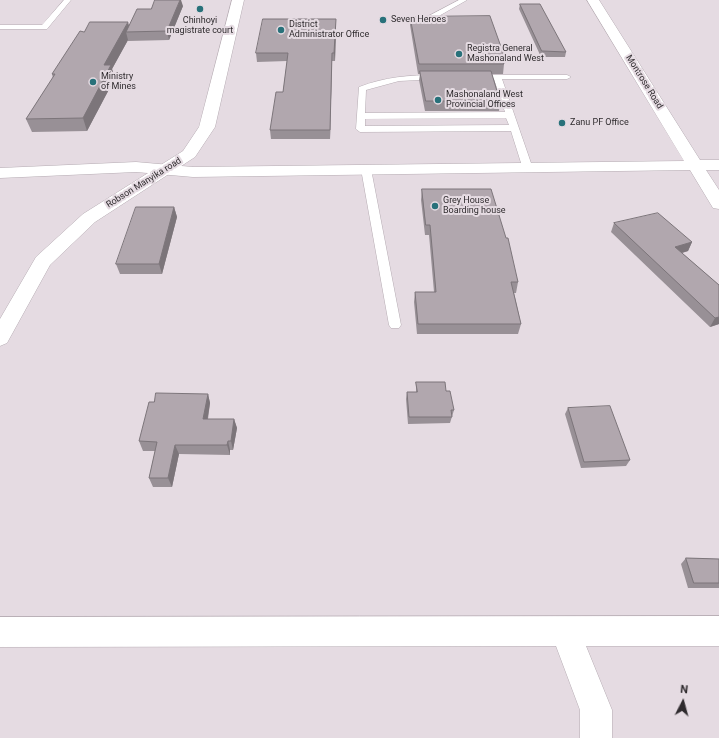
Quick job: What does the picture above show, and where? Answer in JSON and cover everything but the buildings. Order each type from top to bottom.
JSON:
[{"type":"street","name":"Robson Manyika road","points":[[0,338],[43,261],[88,218],[189,154],[207,127],[238,0]]},
{"type":"street","name":"Montrose Road","points":[[593,0],[719,204]]},
{"type":"street","points":[[0,173],[136,167],[193,172],[527,166],[719,165]]},
{"type":"street","points":[[0,632],[719,631]]},
{"type":"street","points":[[566,632],[596,710],[596,738]]},
{"type":"lane","points":[[0,27],[44,27],[68,0]]},
{"type":"lane","points":[[427,19],[464,0]]},
{"type":"lane","points":[[446,77],[401,77],[381,81],[362,89],[360,129],[514,128]]},
{"type":"lane","points":[[468,77],[567,77]]},
{"type":"lane","points":[[497,77],[527,166]]},
{"type":"lane","points":[[360,116],[510,114]]},
{"type":"lane","points":[[366,169],[395,325]]},
{"type":"place","name":"Chinhoyi magistrate court","points":[[200,9]]},
{"type":"place","name":"Seven Heroes","points":[[383,20]]},
{"type":"place","name":"District Administrator Office","points":[[281,30]]},
{"type":"place","name":"Registra General Mashonaland West","points":[[459,54]]},
{"type":"place","name":"Ministry of Mines","points":[[93,82]]},
{"type":"place","name":"Mashonaland West Provincial Offices","points":[[438,100]]},
{"type":"place","name":"Zanu PF Office","points":[[562,123]]},
{"type":"place","name":"Grey House Boarding house","points":[[435,206]]}]
